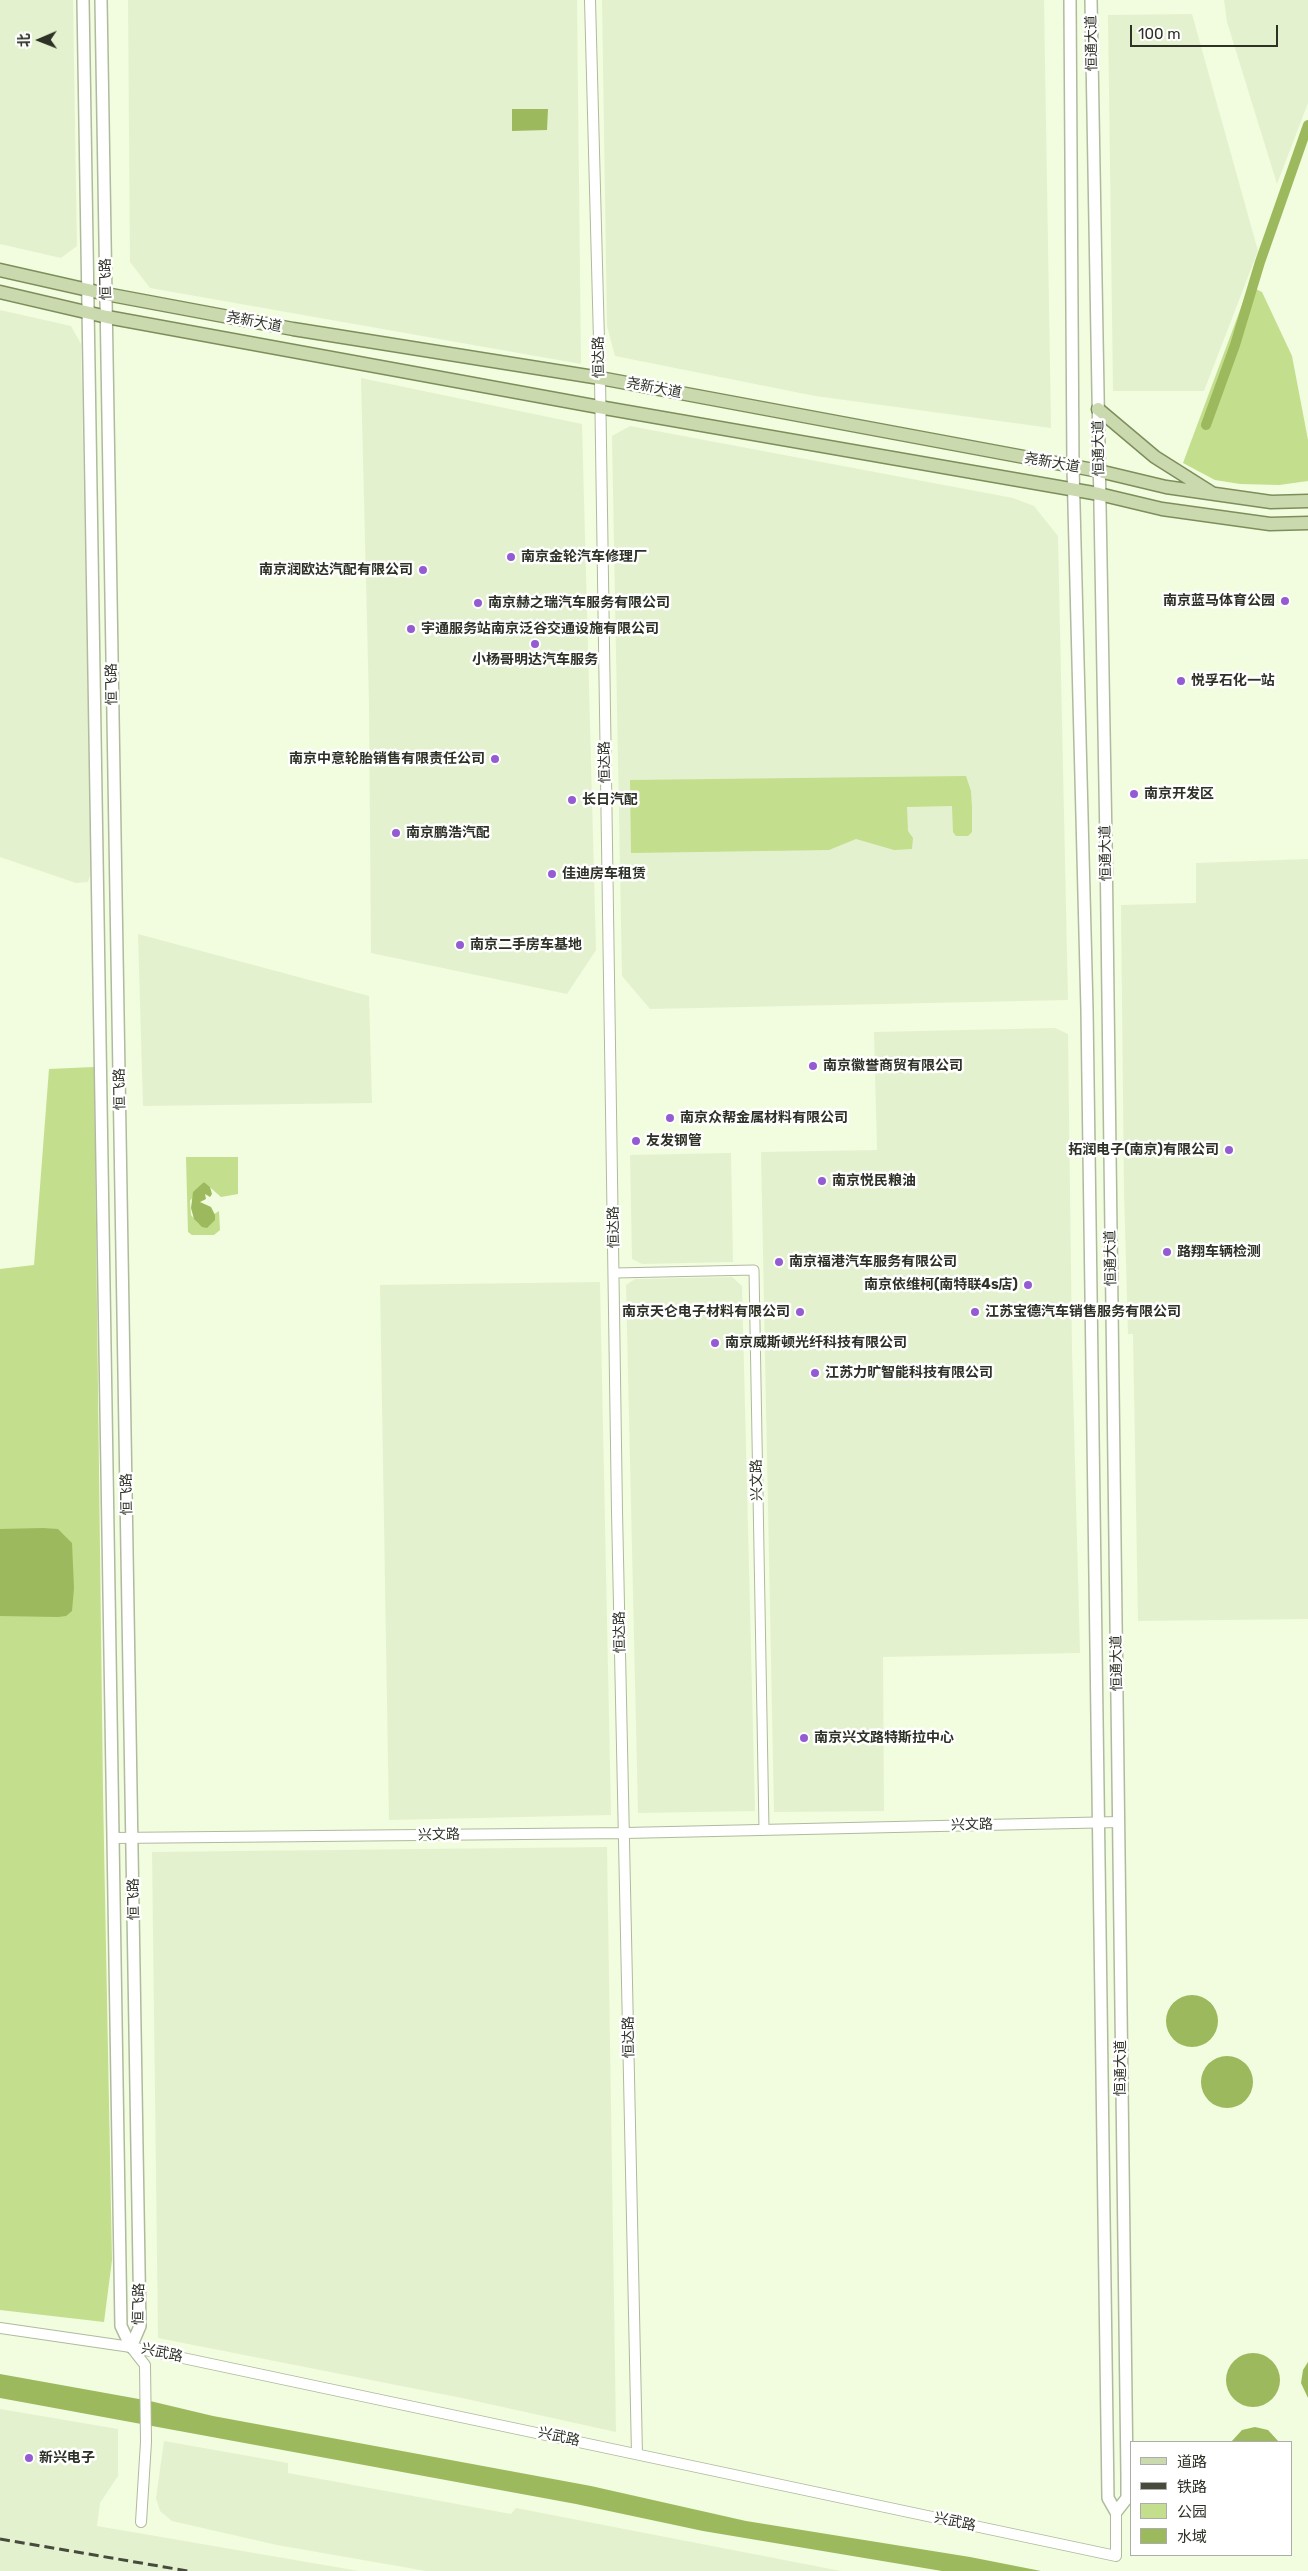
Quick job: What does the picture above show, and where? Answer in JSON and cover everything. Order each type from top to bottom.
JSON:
[{"type":"main road","name":"恒飞路","points":[[83,0],[121,2326],[131,2347]]},
{"type":"main road","name":"恒飞路","points":[[101,0],[140,2326],[131,2347]]},
{"type":"main road","name":"恒通大道","points":[[1070,0],[1073,467],[1087,1010],[1108,2498],[1116,2512],[1126,2498],[1127,2483],[1119,1822],[1091,0]]},
{"type":"main road","name":"尧新大道","points":[[0,270],[106,294],[294,329],[600,378],[1099,471],[1166,488],[1270,502],[1308,501]]},
{"type":"main road","name":"尧新大道","points":[[0,292],[107,317],[598,407],[1099,494],[1162,509],[1213,518],[1270,524],[1308,523]]},
{"type":"main road","points":[[1098,409],[1156,457],[1216,496]]},
{"type":"street","name":"恒达路","points":[[590,0],[600,378],[598,407],[615,1273],[617,1511],[637,2454]]},
{"type":"street","name":"兴文路","points":[[615,1273],[754,1270],[764,1830]]},
{"type":"street","name":"兴文路","points":[[114,1838],[625,1834],[1119,1822]]},
{"type":"street","name":"兴武路","points":[[0,2328],[131,2347],[1116,2556]]},
{"type":"street","points":[[131,2347],[145,2365],[146,2442],[140,2522]]},
{"type":"street","name":"恒通大道","points":[[1116,2512],[1116,2556]]},
{"type":"shaded area","points":[[0,0],[73,0],[77,246],[61,258],[0,244]]},
{"type":"shaded area","points":[[128,0],[577,0],[581,364],[150,288],[130,262]]},
{"type":"shaded area","points":[[602,0],[1044,0],[1051,428],[815,396],[615,356],[607,326]]},
{"type":"shaded area","points":[[1224,0],[1308,0],[1308,103],[1277,184],[1227,22]]},
{"type":"shaded area","points":[[1192,14],[1258,251],[1204,391],[1113,391],[1108,15]]},
{"type":"shaded area","points":[[0,310],[71,326],[81,344],[91,873],[88,882],[76,883],[0,857]]},
{"type":"shaded area","points":[[361,378],[582,424],[596,950],[567,994],[371,953],[369,704]]},
{"type":"shaded area","points":[[630,426],[1013,498],[1034,506],[1058,536],[1068,1000],[650,1009],[622,976],[612,436]]},
{"type":"shaded area","points":[[1308,859],[1308,1619],[1138,1621],[1133,1334],[1128,1334],[1124,1191],[1121,905],[1196,903],[1196,863]]},
{"type":"shaded area","points":[[138,934],[369,996],[372,1103],[143,1106]]},
{"type":"shaded area","points":[[1055,1028],[1068,1034],[1072,1350],[1080,1653],[883,1657],[884,1811],[774,1812],[761,1152],[877,1150],[874,1032]]},
{"type":"shaded area","points":[[731,1153],[733,1262],[642,1264],[632,1259],[630,1155]]},
{"type":"shaded area","points":[[732,1277],[742,1286],[755,1811],[638,1813],[626,1285],[635,1279]]},
{"type":"shaded area","points":[[600,1282],[611,1815],[389,1820],[380,1285]]},
{"type":"shaded area","points":[[607,1847],[616,2432],[462,2398],[158,2338],[152,1852]]},
{"type":"shaded area","points":[[0,2409],[118,2429],[118,2476],[100,2503],[97,2526],[359,2571],[0,2571]]},
{"type":"shaded area","points":[[164,2441],[288,2463],[288,2473],[511,2514],[516,2508],[841,2571],[426,2571],[277,2545],[172,2521],[160,2511],[156,2498]]},
{"type":"green space","points":[[1249,286],[1262,292],[1292,356],[1308,440],[1308,481],[1279,485],[1240,484],[1215,480],[1183,463]]},
{"type":"green space","points":[[966,776],[971,791],[972,832],[968,836],[956,836],[953,832],[952,806],[907,807],[908,831],[913,838],[912,849],[894,850],[856,839],[829,850],[631,853],[630,780]]},
{"type":"green space","points":[[94,1067],[103,1793],[112,2260],[104,2322],[0,2310],[0,1269],[34,1265],[49,1069]]},
{"type":"green space","points":[[186,1157],[238,1157],[238,1194],[221,1197],[204,1182],[190,1201],[191,1215],[199,1224],[219,1211],[220,1230],[214,1235],[192,1235],[188,1232]]},
{"type":"water","points":[[512,109],[548,109],[547,130],[512,131]]},
{"type":"water","points":[[204,1182],[210,1187],[212,1194],[210,1197],[205,1194],[206,1199],[200,1202],[211,1207],[215,1215],[215,1220],[207,1228],[202,1227],[194,1219],[191,1208],[193,1192]]},
{"type":"water","points":[[0,1529],[58,1529],[72,1543],[74,1588],[72,1611],[66,1616],[58,1617],[0,1616]]},
{"type":"water","points":[[1192,1995],[1202,1997],[1210,2003],[1216,2011],[1218,2021],[1216,2031],[1210,2039],[1202,2045],[1192,2047],[1182,2045],[1174,2039],[1168,2031],[1166,2021],[1168,2011],[1174,2003],[1182,1997]]},
{"type":"water","points":[[1227,2056],[1237,2058],[1245,2064],[1251,2072],[1253,2082],[1251,2092],[1245,2100],[1237,2106],[1227,2108],[1217,2106],[1209,2100],[1203,2092],[1201,2082],[1203,2072],[1209,2064],[1217,2058]]},
{"type":"water","points":[[1248,2353],[1258,2353],[1268,2357],[1276,2365],[1280,2380],[1276,2395],[1268,2403],[1258,2407],[1248,2407],[1238,2403],[1230,2395],[1226,2385],[1226,2375],[1230,2365],[1238,2357]]},
{"type":"water","points":[[1308,2362],[1308,2398],[1301,2383],[1303,2370]]},
{"type":"water","points":[[0,2374],[150,2401],[213,2416],[591,2486],[746,2521],[970,2557],[1041,2571],[942,2571],[703,2531],[576,2504],[0,2398]]},
{"type":"water","points":[[1255,2427],[1268,2430],[1278,2441],[1232,2441],[1242,2430]]},
{"type":"waterway","points":[[1206,425],[1235,345],[1260,262],[1308,125]]},
{"type":"railway","points":[[0,2539],[188,2571]]},
{"type":"place","name":"南京金轮汽车修理厂","points":[[511,557]]},
{"type":"place","name":"南京润欧达汽配有限公司","points":[[423,570]]},
{"type":"place","name":"南京蓝马体育公园","points":[[1285,601]]},
{"type":"place","name":"南京赫之瑞汽车服务有限公司","points":[[478,603]]},
{"type":"place","name":"宇通服务站南京泛谷交通设施有限公司","points":[[411,629]]},
{"type":"place","name":"小杨哥明达汽车服务","points":[[535,644]]},
{"type":"place","name":"悦孚石化一站","points":[[1181,681]]},
{"type":"place","name":"南京中意轮胎销售有限责任公司","points":[[495,759]]},
{"type":"place","name":"南京开发区","points":[[1134,794]]},
{"type":"place","name":"长日汽配","points":[[572,800]]},
{"type":"place","name":"南京鹏浩汽配","points":[[396,833]]},
{"type":"place","name":"佳迪房车租赁","points":[[552,874]]},
{"type":"place","name":"南京二手房车基地","points":[[460,945]]},
{"type":"place","name":"南京徽誉商贸有限公司","points":[[813,1066]]},
{"type":"place","name":"南京众帮金属材料有限公司","points":[[670,1118]]},
{"type":"place","name":"友发钢管","points":[[636,1141]]},
{"type":"place","name":"拓润电子(南京)有限公司","points":[[1229,1150]]},
{"type":"place","name":"南京悦民粮油","points":[[822,1181]]},
{"type":"place","name":"路翔车辆检测","points":[[1167,1252]]},
{"type":"place","name":"南京福港汽车服务有限公司","points":[[779,1262]]},
{"type":"place","name":"南京依维柯(南特联4s店)","points":[[1028,1285]]},
{"type":"place","name":"南京天仑电子材料有限公司","points":[[800,1312]]},
{"type":"place","name":"江苏宝德汽车销售服务有限公司","points":[[975,1312]]},
{"type":"place","name":"南京威斯顿光纤科技有限公司","points":[[715,1343]]},
{"type":"place","name":"江苏力旷智能科技有限公司","points":[[815,1373]]},
{"type":"place","name":"南京兴文路特斯拉中心","points":[[804,1738]]},
{"type":"place","name":"新兴电子","points":[[29,2458]]}]
